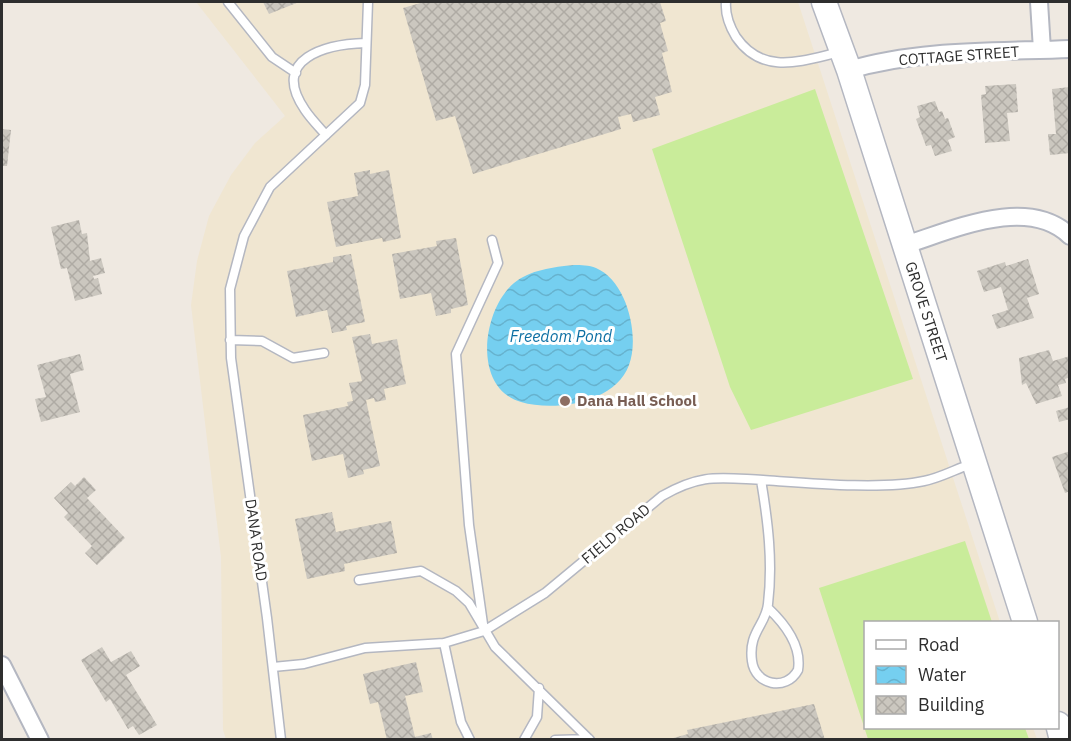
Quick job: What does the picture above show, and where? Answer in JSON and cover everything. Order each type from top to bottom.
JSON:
[{"type":"street","name":"GROVE STREET","points":[[824,2],[905,245],[1025,621]]},
{"type":"street","points":[[1039,2],[1042,50]]},
{"type":"street","name":"COTTAGE STREET","points":[[845,61],[875,63],[931,56],[1070,50]]},
{"type":"street","points":[[905,245],[975,223],[1020,216],[1036,217],[1057,224],[1070,236]]},
{"type":"street","points":[[2,665],[40,740]]},
{"type":"lane","points":[[228,2],[272,57],[296,73]]},
{"type":"lane","name":"DANA ROAD","points":[[281,740],[230,340],[230,289],[238,252],[250,220],[270,187],[302,154],[360,103],[365,85],[368,2]]},
{"type":"lane","points":[[726,2],[728,20],[734,34],[746,51],[756,58],[797,63],[845,61]]},
{"type":"lane","points":[[326,135],[300,102],[295,84],[296,73],[300,64],[313,52],[334,45],[366,43]]},
{"type":"lane","points":[[484,631],[469,525],[456,354],[498,263],[492,240]]},
{"type":"lane","points":[[230,340],[262,341],[293,358],[324,353]]},
{"type":"lane","name":"FIELD ROAD","points":[[273,667],[304,664],[365,648],[444,643],[484,631],[539,598],[662,496],[680,486],[702,479],[730,476],[761,480],[877,484],[924,481],[975,463]]},
{"type":"lane","points":[[761,480],[770,534],[768,608],[753,638],[752,663],[761,679],[772,683],[784,682],[798,670],[798,655],[785,625],[768,608]]},
{"type":"lane","points":[[359,580],[413,571],[428,573],[464,597],[495,647],[589,739]]},
{"type":"lane","points":[[444,643],[460,722],[470,740]]},
{"type":"lane","points":[[524,740],[537,717],[539,688]]},
{"type":"lane","points":[[555,740],[589,739]]},
{"type":"shaded area","name":"Dana Hall School","points":[[196,2],[798,2],[1000,621],[864,621],[864,729],[1033,729],[1037,739],[226,739],[223,730],[221,557],[191,305],[197,261],[209,216],[231,175],[255,143],[285,116]]},
{"type":"green space","points":[[815,89],[913,379],[751,430],[730,387],[652,149]]},
{"type":"green space","points":[[965,541],[992,621],[864,621],[864,727],[819,588]]},
{"type":"green space","points":[[865,729],[1025,729],[1029,739],[868,739]]},
{"type":"water","name":"Freedom Pond","points":[[574,265],[593,267],[607,275],[623,297],[632,325],[632,353],[629,365],[622,378],[598,396],[566,405],[535,405],[521,402],[505,394],[495,381],[489,365],[487,347],[489,329],[495,311],[503,295],[520,279],[542,270]]},
{"type":"building","points":[[263,2],[299,2],[269,14]]},
{"type":"building","points":[[424,2],[660,2],[666,21],[660,23],[668,51],[662,53],[672,92],[655,97],[660,115],[633,122],[631,114],[618,117],[621,129],[473,174],[455,116],[436,121],[403,8]]},
{"type":"building","points":[[1016,84],[1018,112],[1007,113],[1010,141],[985,143],[981,95],[986,94],[985,86]]},
{"type":"building","points":[[1070,87],[1070,153],[1050,155],[1048,134],[1056,134],[1052,89]]},
{"type":"building","points":[[935,101],[939,112],[942,111],[945,119],[948,118],[955,137],[948,140],[952,151],[935,156],[931,145],[926,146],[916,119],[920,117],[917,106]]},
{"type":"building","points":[[2,129],[11,130],[7,166],[2,166]]},
{"type":"building","points":[[370,170],[370,174],[389,170],[401,238],[383,242],[382,238],[336,247],[327,202],[358,196],[354,173]]},
{"type":"building","points":[[79,220],[82,234],[87,233],[90,261],[101,258],[105,273],[93,276],[94,279],[98,278],[102,294],[75,301],[67,268],[61,269],[51,227]]},
{"type":"building","points":[[456,238],[468,305],[451,309],[451,313],[436,316],[431,293],[400,299],[392,254],[437,246],[436,241]]},
{"type":"building","points":[[351,254],[365,322],[346,326],[347,330],[332,333],[327,310],[296,317],[287,271],[333,262],[333,257]]},
{"type":"building","points":[[1028,259],[1039,294],[1027,298],[1034,318],[997,329],[992,315],[1008,310],[1001,287],[984,292],[977,271],[1005,262],[1006,266]]},
{"type":"building","points":[[370,334],[372,344],[397,339],[406,384],[384,389],[386,400],[375,402],[374,398],[366,400],[380,466],[363,470],[364,474],[348,478],[343,454],[312,461],[303,415],[348,406],[347,402],[353,401],[349,383],[362,381],[352,337]]},
{"type":"building","points":[[1049,350],[1053,361],[1070,356],[1070,377],[1065,379],[1066,383],[1058,385],[1062,396],[1036,404],[1026,383],[1022,385],[1019,358]]},
{"type":"building","points":[[80,354],[84,370],[70,374],[80,412],[41,422],[35,399],[46,397],[37,365]]},
{"type":"building","points":[[1070,407],[1070,419],[1059,422],[1056,411]]},
{"type":"building","points":[[1070,451],[1070,491],[1065,493],[1052,457]]},
{"type":"building","points":[[84,477],[96,490],[87,498],[125,538],[97,565],[85,553],[92,546],[64,517],[68,513],[54,498],[71,482],[75,486]]},
{"type":"building","points":[[332,512],[336,532],[391,521],[397,553],[344,564],[345,571],[307,579],[295,519]]},
{"type":"building","points":[[102,647],[111,662],[131,651],[140,666],[126,675],[157,725],[139,735],[133,726],[128,729],[110,699],[106,702],[81,660]]},
{"type":"building","points":[[416,662],[423,692],[405,696],[415,737],[431,733],[433,740],[387,740],[378,702],[370,704],[363,674]]},
{"type":"building","points":[[814,704],[825,740],[666,740],[688,734],[687,730]]},
{"type":"place","name":"Dana Hall School","points":[[565,401]]}]
